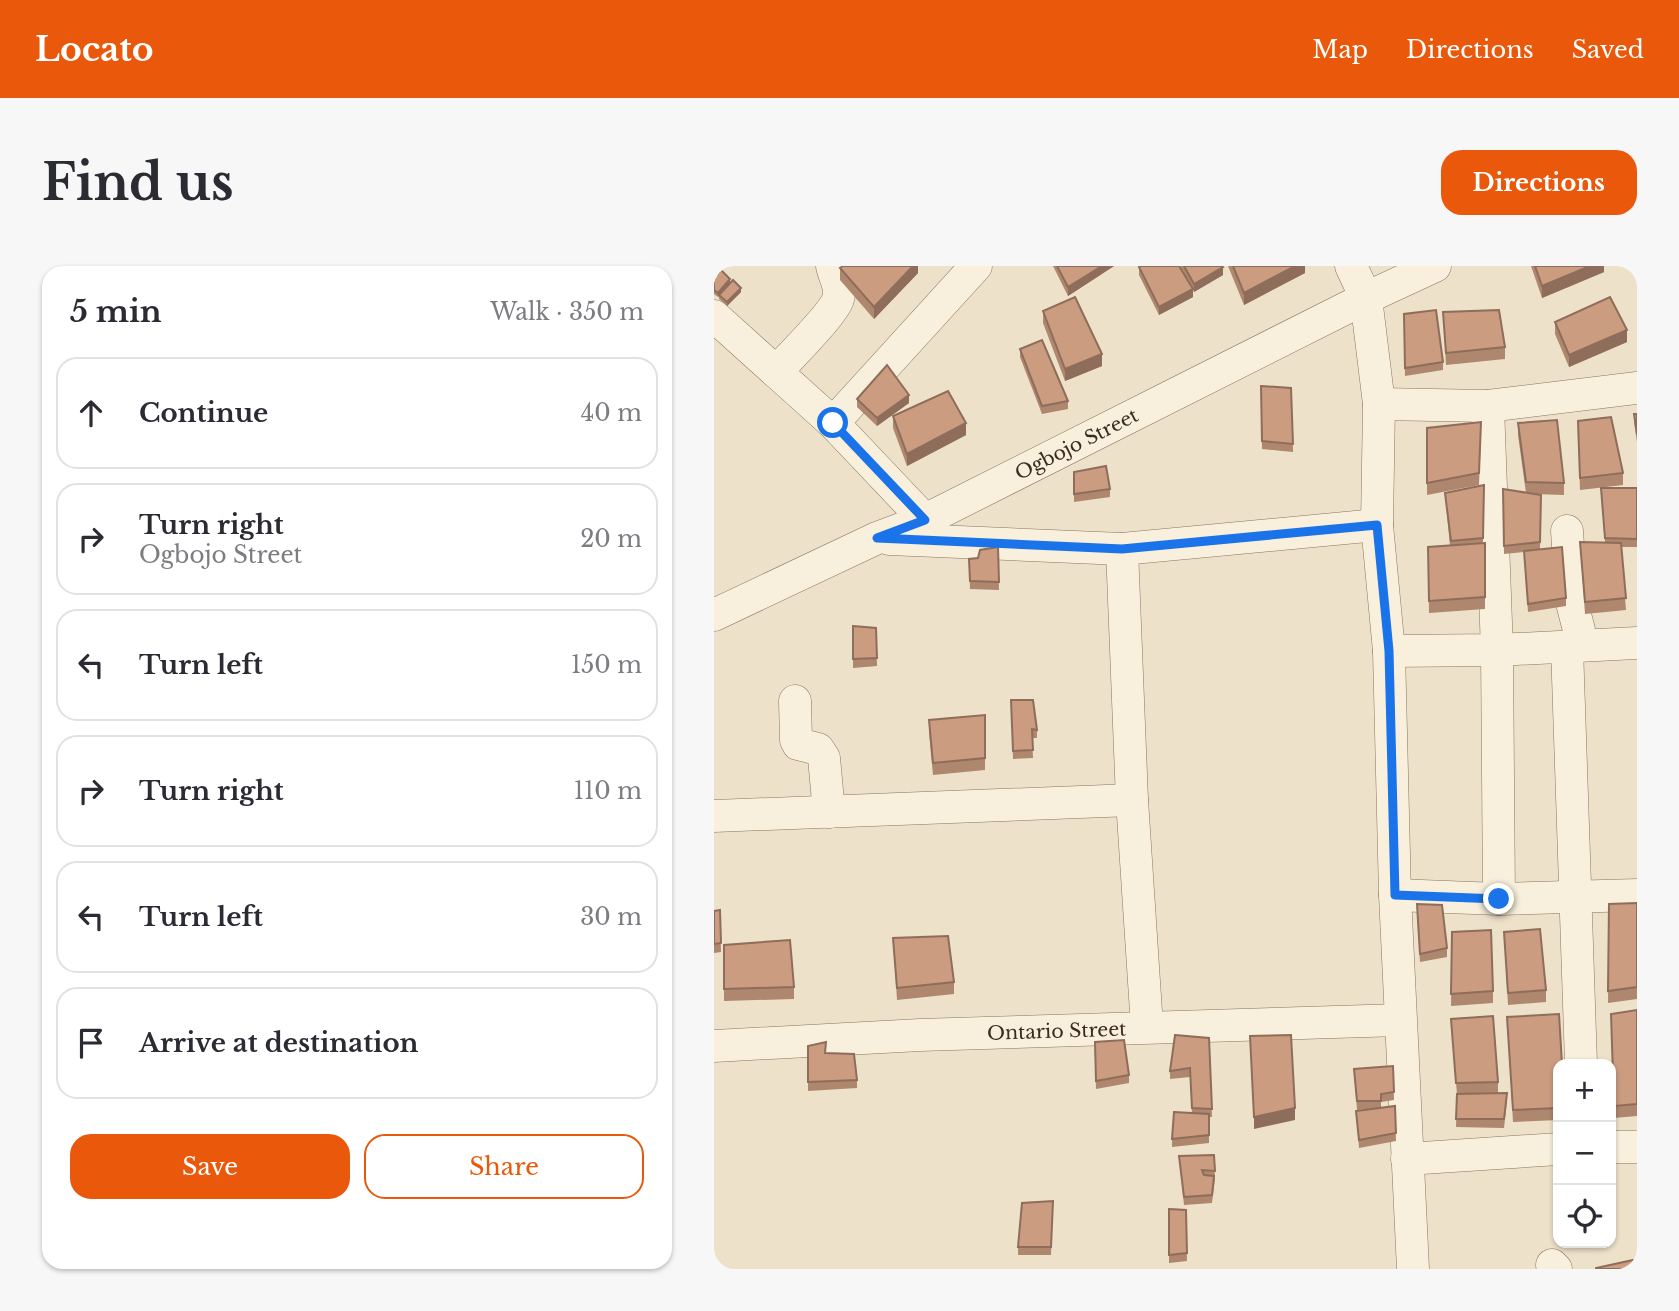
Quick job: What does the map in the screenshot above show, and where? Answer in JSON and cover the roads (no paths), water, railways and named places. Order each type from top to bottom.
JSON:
[{"type":"street","points":[[776,372],[830,312],[838,299],[839,287],[832,266]]},
{"type":"street","points":[[833,423],[975,266]]},
{"type":"street","points":[[1351,266],[1366,298],[1379,404],[1377,525],[1389,651],[1395,895],[1413,1269]]},
{"type":"street","name":"Ogbojo Street","points":[[714,615],[877,538],[925,520],[1366,298],[1435,266]]},
{"type":"street","points":[[714,316],[833,423],[925,520]]},
{"type":"street","points":[[1379,404],[1488,405],[1637,388]]},
{"type":"street","points":[[1488,405],[1497,650],[1499,899]]},
{"type":"street","points":[[877,538],[1122,549],[1377,525]]},
{"type":"street","points":[[1566,530],[1572,603],[1579,630],[1572,646],[1574,897],[1581,1059]]},
{"type":"street","points":[[1122,549],[1132,800],[1147,1027]]},
{"type":"street","points":[[1389,651],[1497,650],[1637,643]]},
{"type":"street","points":[[795,701],[798,744],[818,749],[824,758],[829,812]]},
{"type":"street","points":[[714,816],[1132,800]]},
{"type":"street","points":[[1395,895],[1499,899],[1637,895]]},
{"type":"street","name":"Ontario Street","points":[[714,1046],[920,1035],[1401,1020]]},
{"type":"street","points":[[1616,1147],[1637,1147]]},
{"type":"street","points":[[1408,1159],[1553,1149]]}]
